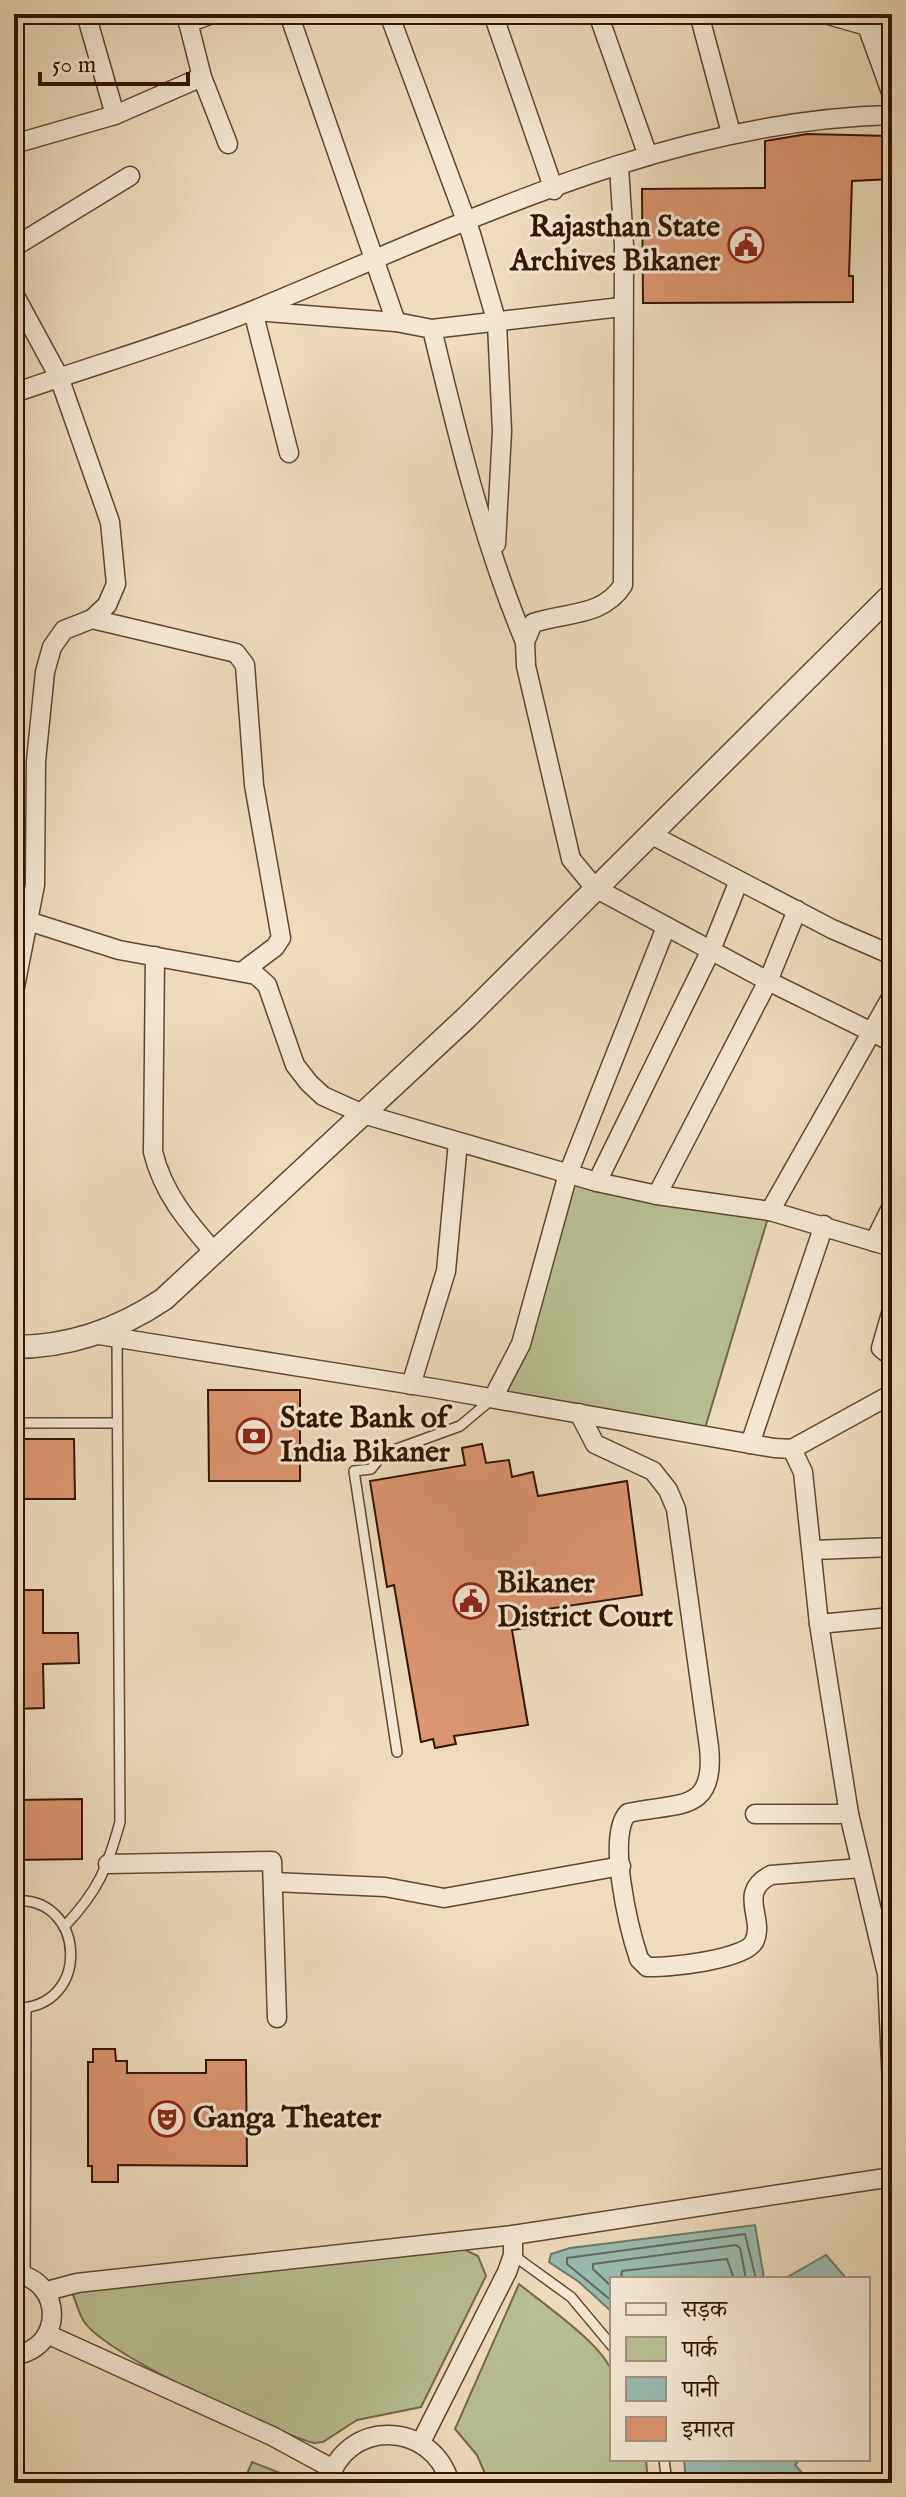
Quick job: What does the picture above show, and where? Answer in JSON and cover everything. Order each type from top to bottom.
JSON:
[{"type":"street","points":[[86,14],[115,115]]},
{"type":"street","points":[[212,14],[187,18],[202,77],[228,144]]},
{"type":"street","points":[[289,14],[396,322]]},
{"type":"street","points":[[389,14],[464,219],[497,323],[502,431],[495,557]]},
{"type":"street","points":[[493,14],[554,190]]},
{"type":"street","points":[[598,14],[648,156]]},
{"type":"street","points":[[699,14],[731,133]]},
{"type":"street","points":[[825,14],[867,26],[892,95]]},
{"type":"street","points":[[873,41],[892,20]]},
{"type":"street","points":[[14,144],[115,115],[202,77]]},
{"type":"street","points":[[14,393],[156,349],[253,311],[464,219],[648,156],[731,133],[835,116],[892,115]]},
{"type":"street","points":[[525,642],[533,623],[599,608],[613,601],[623,585],[621,307],[624,246],[619,166]]},
{"type":"street","points":[[14,247],[130,176]]},
{"type":"street","points":[[14,294],[59,377],[110,522],[116,555],[116,584],[107,605],[92,619],[64,630],[52,647],[45,672],[36,761],[35,885],[21,921],[14,992]]},
{"type":"street","points":[[253,311],[396,322],[432,329],[621,307]]},
{"type":"street","points":[[253,311],[289,453]]},
{"type":"street","points":[[432,329],[453,418],[495,557],[525,642],[526,666],[571,859],[595,888],[768,981],[892,1042]]},
{"type":"street","points":[[108,1336],[164,1299],[467,1017],[892,594]]},
{"type":"street","points":[[92,619],[236,653],[245,665],[254,785],[281,938],[275,947],[243,971]]},
{"type":"street","points":[[650,834],[738,883],[892,955]]},
{"type":"street","points":[[597,1182],[711,950],[738,883]]},
{"type":"street","points":[[657,1195],[768,981],[797,910]]},
{"type":"street","points":[[21,921],[119,950],[256,975],[267,985],[295,1065],[323,1096],[363,1114],[597,1182],[657,1195],[770,1211],[883,1245],[892,1206]]},
{"type":"street","points":[[493,1398],[521,1344],[568,1174],[666,927]]},
{"type":"street","points":[[155,956],[153,1152],[158,1172],[174,1205],[214,1252]]},
{"type":"street","points":[[770,1211],[892,996]]},
{"type":"street","points":[[411,1385],[446,1271],[458,1142]]},
{"type":"street","points":[[750,1444],[824,1225]]},
{"type":"street","points":[[892,1310],[881,1348],[892,1357]]},
{"type":"street","points":[[14,1347],[40,1347],[108,1336],[792,1449],[892,1394]]},
{"type":"street","points":[[865,1409],[892,1413]]},
{"type":"street","points":[[579,1413],[595,1444],[653,1471],[668,1490],[676,1509],[683,1542],[712,1771],[700,1797],[684,1804],[628,1813],[622,1819],[618,1841],[621,1866],[639,1959],[647,1967],[660,1968],[741,1954],[753,1944],[755,1890],[761,1880],[771,1875],[861,1868]]},
{"type":"street","points":[[792,1449],[803,1472],[819,1624],[849,1814],[890,1974],[892,2086]]},
{"type":"street","points":[[813,1550],[892,1547]]},
{"type":"street","points":[[819,1624],[892,1617]]},
{"type":"street","points":[[755,1814],[849,1814]]},
{"type":"street","points":[[108,1864],[272,1861],[277,2018]]},
{"type":"street","points":[[273,1882],[385,1887],[444,1898],[621,1866]]},
{"type":"street","points":[[872,1898],[892,1896]]},
{"type":"street","points":[[47,2291],[77,2283],[513,2235],[892,2177]]},
{"type":"street","points":[[421,2442],[513,2255],[513,2235]]},
{"type":"street","points":[[14,2355],[28,2352],[47,2334],[52,2307],[47,2291],[20,2274]]},
{"type":"street","points":[[47,2334],[272,2436],[330,2476],[348,2449],[371,2436],[396,2434],[421,2442],[443,2464],[450,2483]]},
{"type":"lane","points":[[64,1927],[91,1899],[108,1864],[120,1822],[117,1423],[108,1336]]},
{"type":"lane","points":[[397,1752],[354,1471],[371,1469],[383,1454],[460,1426],[493,1398]]},
{"type":"lane","points":[[14,1423],[117,1423]]},
{"type":"lane","points":[[14,1901],[38,1904],[53,1914],[64,1927],[72,1961],[67,1978],[50,1998],[26,2009],[14,2008]]},
{"type":"lane","points":[[20,2274],[26,2009]]},
{"type":"lane","points":[[513,2255],[571,2297],[610,2344]]},
{"type":"lane","points":[[664,2461],[667,2483]]},
{"type":"green space","points":[[568,1174],[770,1211],[703,1435],[493,1398]]},
{"type":"green space","points":[[463,2249],[478,2256],[486,2276],[421,2407],[357,2420],[323,2442],[314,2443],[264,2424],[193,2391],[125,2354],[85,2323],[73,2295],[76,2291]]},
{"type":"green space","points":[[519,2284],[585,2338],[607,2362],[610,2369],[610,2461],[646,2461],[648,2483],[489,2483],[477,2455],[455,2429]]},
{"type":"green space","points":[[252,2462],[288,2476],[296,2483],[243,2483]]},
{"type":"water","points":[[755,2225],[764,2277],[610,2277],[610,2310],[579,2282],[549,2262],[551,2254],[570,2248]]},
{"type":"water","points":[[826,2255],[845,2277],[788,2277]]},
{"type":"water","points":[[684,2461],[798,2461],[795,2465],[811,2483],[686,2483]]},
{"type":"building","name":"Rajasthan State Archives Bikaner","points":[[807,134],[892,136],[892,179],[852,181],[849,276],[853,276],[853,302],[643,303],[642,189],[765,188],[765,141]]},
{"type":"building","name":"State Bank of India Bikaner","points":[[208,1390],[300,1390],[300,1481],[209,1481]]},
{"type":"building","points":[[14,1439],[74,1439],[75,1499],[14,1499]]},
{"type":"building","name":"Bikaner District Court","points":[[482,1444],[486,1463],[509,1460],[512,1477],[533,1472],[538,1496],[627,1481],[642,1595],[547,1609],[550,1625],[512,1630],[528,1725],[454,1736],[456,1744],[435,1748],[433,1739],[421,1742],[394,1585],[387,1587],[370,1481],[465,1465],[462,1448]]},
{"type":"building","points":[[14,1590],[43,1590],[43,1633],[78,1633],[79,1663],[43,1664],[44,1708],[14,1709]]},
{"type":"building","points":[[82,1799],[82,1859],[14,1860],[14,1800]]},
{"type":"building","name":"Ganga Theater","points":[[93,2049],[115,2049],[116,2061],[127,2061],[127,2073],[206,2073],[206,2060],[246,2060],[247,2166],[118,2165],[118,2182],[92,2182],[92,2166],[88,2166],[88,2062],[93,2062]]},
{"type":"place","name":"Rajasthan State Archives Bikaner","points":[[746,245]]},
{"type":"place","name":"State Bank of India Bikaner","points":[[254,1436]]},
{"type":"place","name":"Bikaner District Court","points":[[471,1601]]},
{"type":"place","name":"Ganga Theater","points":[[167,2119]]}]
